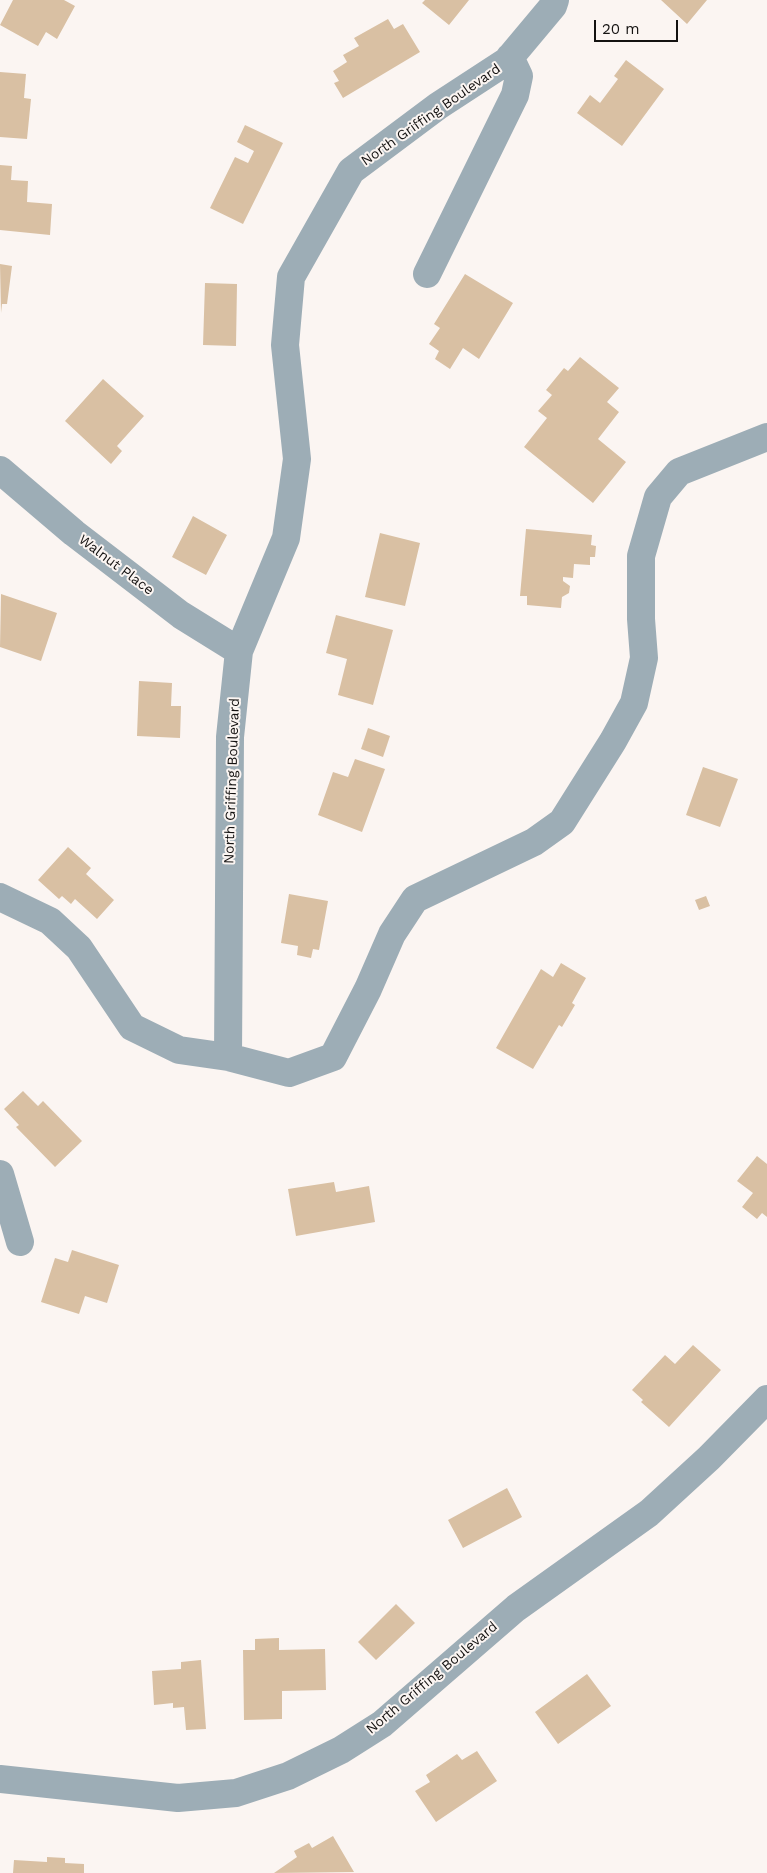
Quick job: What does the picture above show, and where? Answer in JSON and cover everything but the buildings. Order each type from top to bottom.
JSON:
[{"type":"street","name":"North Griffing Boulevard","points":[[228,1057],[230,737],[239,651],[286,538],[297,459],[285,345],[290,277],[351,171],[510,57],[553,6],[555,0]]},
{"type":"street","points":[[427,274],[515,95],[519,76],[510,57]]},
{"type":"street","points":[[0,897],[50,921],[79,948],[132,1028],[179,1050],[228,1057],[289,1073],[333,1057],[368,989],[392,934],[414,899],[534,842],[562,822],[581,794],[634,703],[644,658],[641,619],[641,556],[658,497],[679,472],[767,438]]},
{"type":"street","name":"Walnut Place","points":[[0,470],[74,533],[182,615],[239,651]]},
{"type":"street","points":[[0,1174],[20,1242]]},
{"type":"street","name":"North Griffing Boulevard","points":[[0,1779],[178,1798],[236,1792],[288,1776],[341,1750],[382,1724],[516,1608],[649,1513],[709,1458],[767,1399]]}]
